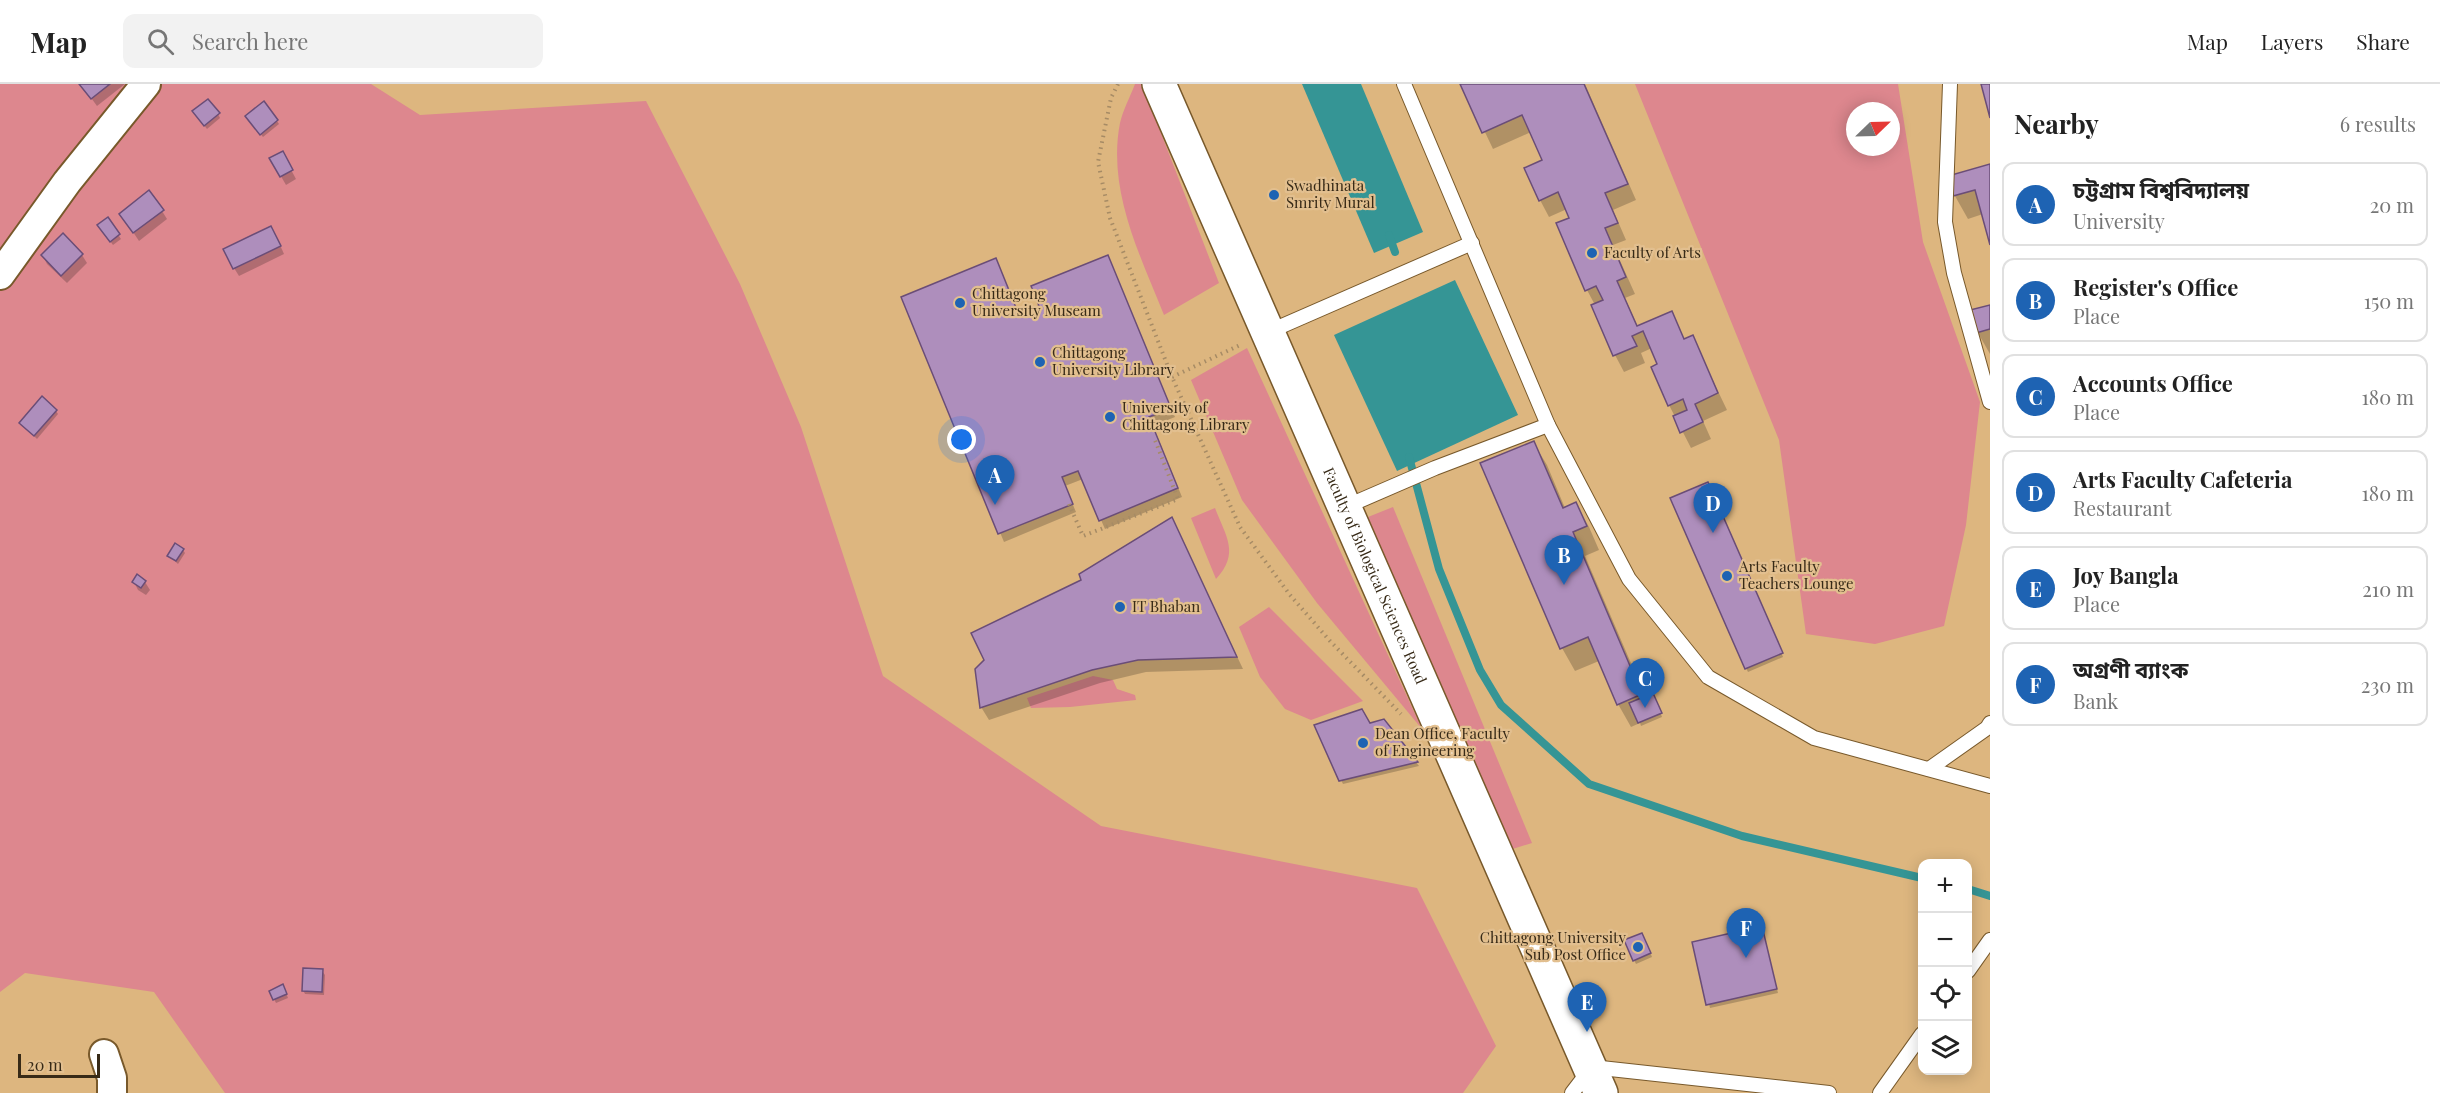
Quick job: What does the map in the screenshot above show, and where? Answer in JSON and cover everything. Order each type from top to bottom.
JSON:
[{"type":"street","points":[[0,275],[67,182],[146,84]]},
{"type":"street","name":"Faculty of Biological Sciences Road","points":[[1159,84],[1597,1080]]},
{"type":"street","points":[[104,1054],[112,1078],[112,1093]]},
{"type":"lane","points":[[1404,84],[1548,425],[1629,579],[1708,677],[1814,738],[1990,786]]},
{"type":"lane","points":[[1950,84],[1945,222],[1954,273],[1990,402]]},
{"type":"lane","points":[[1268,332],[1472,243]]},
{"type":"lane","points":[[1346,507],[1435,468],[1548,425]]},
{"type":"lane","points":[[1929,769],[1987,728],[1990,723]]},
{"type":"lane","points":[[1971,967],[1990,940]]},
{"type":"lane","points":[[1880,1093],[1918,1041]]},
{"type":"lane","points":[[1572,1093],[1597,1080],[1829,1093]]},
{"type":"path","points":[[1118,84],[1111,98],[1098,162],[1110,218],[1172,377],[1240,527],[1290,595],[1330,641],[1402,715]]},
{"type":"path","points":[[1172,377],[1268,332]]},
{"type":"path","points":[[1069,504],[1083,536],[1178,499],[1155,440]]},
{"type":"shaded area","points":[[0,84],[1990,84],[1990,1093],[0,1093]]},
{"type":"shaded area","points":[[0,84],[371,84],[420,115],[646,101],[740,284],[801,427],[883,676],[1101,826],[1417,888],[1496,1046],[1463,1093],[225,1093],[154,992],[25,973],[0,992]]},
{"type":"shaded area","points":[[1135,84],[1142,84],[1219,283],[1164,315],[1128,222],[1118,173],[1117,148],[1120,123]]},
{"type":"shaded area","points":[[1635,84],[1898,84],[1923,242],[1980,402],[1966,525],[1944,626],[1875,644],[1806,634],[1779,440]]},
{"type":"shaded area","points":[[1247,348],[1422,729],[1317,603],[1242,500],[1191,380]]},
{"type":"shaded area","points":[[1393,507],[1532,843],[1503,852],[1363,519]]},
{"type":"shaded area","points":[[1215,508],[1229,545],[1228,561],[1216,579],[1191,518]]},
{"type":"shaded area","points":[[1269,607],[1363,701],[1311,720],[1285,709],[1260,677],[1239,627]]},
{"type":"shaded area","points":[[1093,676],[1113,680],[1117,689],[1135,695],[1136,700],[1070,707],[1031,708],[1027,698]]},
{"type":"water","points":[[1302,84],[1361,84],[1423,232],[1374,253]]},
{"type":"water","points":[[1455,280],[1518,415],[1397,471],[1334,335]]},
{"type":"building","points":[[79,84],[110,84],[91,99]]},
{"type":"building","name":"Faculty of Arts","points":[[1460,84],[1584,84],[1628,184],[1605,193],[1618,223],[1605,228],[1626,277],[1617,281],[1637,326],[1672,311],[1684,339],[1693,335],[1718,393],[1695,404],[1703,422],[1680,433],[1673,416],[1687,410],[1683,399],[1668,406],[1651,367],[1657,364],[1643,331],[1632,336],[1637,346],[1613,356],[1591,305],[1603,300],[1596,286],[1585,291],[1556,223],[1569,218],[1558,192],[1539,201],[1524,168],[1542,160],[1522,115],[1482,133]]},
{"type":"building","points":[[1981,84],[1990,84],[1990,118]]},
{"type":"building","points":[[208,99],[220,113],[204,126],[192,111]]},
{"type":"building","points":[[264,101],[278,120],[260,135],[245,116]]},
{"type":"building","points":[[283,151],[293,170],[280,177],[269,158]]},
{"type":"building","points":[[1990,164],[1990,245],[1975,190],[1953,196],[1948,176]]},
{"type":"building","points":[[149,190],[164,210],[133,233],[119,214]]},
{"type":"building","points":[[108,217],[120,234],[110,242],[97,225]]},
{"type":"building","points":[[271,226],[281,246],[233,269],[223,249]]},
{"type":"building","points":[[63,233],[83,254],[61,276],[41,255]]},
{"type":"building","name":"Chittagong University Library","points":[[1108,255],[1171,408],[1149,417],[1178,488],[1099,521],[1078,471],[1062,477],[1073,504],[998,534],[901,297],[996,258],[1019,315],[1039,306],[1031,286]]},
{"type":"building","points":[[1990,305],[1990,329],[1976,333],[1970,310]]},
{"type":"building","points":[[42,396],[57,410],[34,436],[19,423]]},
{"type":"building","points":[[1534,441],[1563,508],[1576,502],[1587,526],[1573,532],[1642,694],[1617,705],[1588,637],[1560,649],[1480,463]]},
{"type":"building","name":"Arts Faculty Teachers Lounge","points":[[1708,482],[1783,653],[1745,669],[1670,498]]},
{"type":"building","name":"IT Bhaban","points":[[1172,517],[1237,657],[1138,660],[1092,670],[980,708],[975,669],[984,660],[971,633],[1081,580],[1079,574]]},
{"type":"building","points":[[175,543],[184,549],[176,561],[167,556]]},
{"type":"building","points":[[137,574],[146,581],[141,588],[132,582]]},
{"type":"building","points":[[1653,693],[1662,713],[1638,723],[1629,703]]},
{"type":"building","name":"Dean Office, Faculty of Engineering","points":[[1362,709],[1370,723],[1384,719],[1418,762],[1339,781],[1314,725]]},
{"type":"building","points":[[1762,926],[1777,989],[1706,1005],[1692,942]]},
{"type":"building","name":"Chittagong University Sub Post Office","points":[[1642,933],[1651,953],[1633,961],[1624,940]]},
{"type":"building","points":[[303,968],[323,969],[322,992],[302,991]]},
{"type":"building","points":[[283,984],[287,994],[273,1000],[269,991]]},
{"type":"waterway","points":[[1389,235],[1395,252]]},
{"type":"waterway","points":[[1409,457],[1439,569],[1480,670],[1501,705],[1589,784],[1742,836],[1918,877]]},
{"type":"waterway","points":[[1972,890],[1990,896]]},
{"type":"place","name":"Swadhinata Smrity Mural","points":[[1274,195]]},
{"type":"place","name":"Faculty of Arts","points":[[1592,253]]},
{"type":"place","name":"Chittagong University Museam","points":[[960,303]]},
{"type":"place","name":"Chittagong University Library","points":[[1040,362]]},
{"type":"place","name":"University of Chittagong Library","points":[[1110,417]]},
{"type":"place","name":"চট্টগ্রাম বিশ্ববিদ্যালয়","points":[[995,505]]},
{"type":"place","name":"Arts Faculty Cafeteria","points":[[1713,533]]},
{"type":"place","name":"Arts Faculty Teachers Lounge","points":[[1727,576]]},
{"type":"place","name":"Register's Office","points":[[1564,585]]},
{"type":"place","name":"IT Bhaban","points":[[1120,607]]},
{"type":"place","name":"Accounts Office","points":[[1645,708]]},
{"type":"place","name":"Dean Office, Faculty of Engineering","points":[[1363,743]]},
{"type":"place","name":"Chittagong University Sub Post Office","points":[[1638,947]]},
{"type":"place","name":"অগ্রণী ব্যাংক","points":[[1746,958]]},
{"type":"place","name":"Joy Bangla","points":[[1587,1032]]}]
